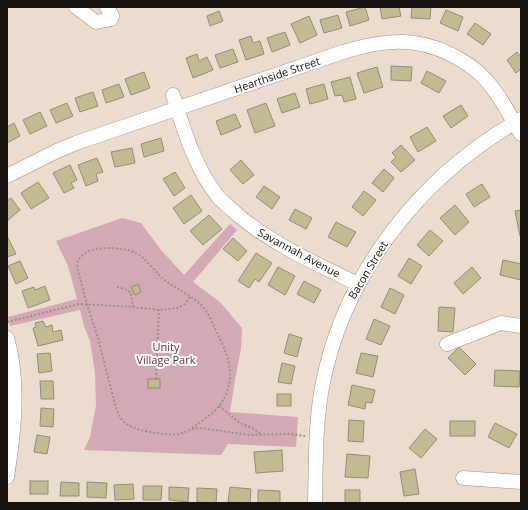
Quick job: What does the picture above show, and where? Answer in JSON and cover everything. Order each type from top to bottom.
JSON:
[{"type":"street","points":[[76,7],[96,22],[111,19],[112,16],[107,7]]},
{"type":"street","name":"Hearthside Street","points":[[7,176],[57,151],[358,47],[385,42],[408,41],[430,46],[446,52],[476,70],[494,89],[519,125]]},
{"type":"street","name":"Savannah Avenue","points":[[173,95],[196,159],[211,187],[220,198],[254,228],[279,244],[358,284]]},
{"type":"street","name":"Bacon Street","points":[[315,503],[320,404],[326,368],[345,311],[358,284],[395,227],[442,175],[462,159],[519,125]]},
{"type":"street","points":[[448,344],[501,324],[521,326]]},
{"type":"street","points":[[7,338],[13,365],[15,399],[7,477]]},
{"type":"street","points":[[463,478],[521,482]]},
{"type":"path","points":[[109,248],[138,253],[163,279],[190,296],[202,305],[226,348],[229,358],[229,386],[219,406],[192,428],[179,434],[149,432],[125,424],[121,420],[116,408],[98,338],[86,304],[77,267],[79,257],[84,253],[96,249],[109,248]]},
{"type":"path","points":[[117,287],[128,290],[131,294],[133,307]]},
{"type":"path","points":[[7,322],[79,304],[159,310],[178,308],[185,304],[190,296]]},
{"type":"path","points":[[156,379],[159,310]]},
{"type":"path","points":[[157,358],[176,358]]},
{"type":"path","points":[[219,406],[240,423],[250,426],[262,435]]},
{"type":"path","points":[[192,428],[245,435],[290,434],[318,437]]},
{"type":"green space","name":"Unity Village Park","points":[[122,218],[141,223],[161,250],[184,275],[230,224],[237,230],[193,282],[220,302],[242,328],[241,349],[230,412],[298,417],[296,447],[228,444],[221,455],[84,450],[90,437],[96,405],[95,373],[90,341],[80,310],[10,326],[8,317],[77,299],[68,266],[56,241]]},
{"type":"building","points":[[365,7],[369,20],[350,26],[346,12]]},
{"type":"building","points":[[380,7],[399,7],[401,16],[382,19]]},
{"type":"building","points":[[412,7],[431,7],[430,19],[411,18]]},
{"type":"building","points":[[446,10],[463,17],[458,31],[440,23]]},
{"type":"building","points":[[219,11],[223,21],[210,26],[207,16]]},
{"type":"building","points":[[338,15],[342,28],[324,33],[320,20]]},
{"type":"building","points":[[309,16],[317,35],[300,43],[291,24]]},
{"type":"building","points":[[475,23],[491,34],[483,45],[467,34]]},
{"type":"building","points":[[285,32],[290,45],[272,52],[267,38]]},
{"type":"building","points":[[251,36],[253,43],[260,41],[264,54],[246,60],[239,40]]},
{"type":"building","points":[[233,49],[238,62],[220,68],[215,55]]},
{"type":"building","points":[[517,52],[521,57],[521,69],[516,73],[507,60]]},
{"type":"building","points":[[197,54],[199,61],[207,57],[213,70],[193,78],[186,58]]},
{"type":"building","points":[[391,66],[412,67],[411,81],[391,80]]},
{"type":"building","points":[[377,67],[383,87],[364,93],[357,73]]},
{"type":"building","points":[[427,71],[446,81],[439,93],[421,83]]},
{"type":"building","points":[[144,72],[150,88],[131,95],[125,79]]},
{"type":"building","points":[[350,77],[356,99],[344,102],[342,95],[335,96],[331,82]]},
{"type":"building","points":[[119,84],[124,97],[106,103],[102,90]]},
{"type":"building","points":[[324,84],[328,99],[310,104],[306,89]]},
{"type":"building","points":[[93,92],[98,106],[80,112],[75,98]]},
{"type":"building","points":[[295,93],[300,107],[282,113],[277,99]]},
{"type":"building","points":[[67,103],[73,116],[56,123],[50,110]]},
{"type":"building","points":[[266,103],[275,126],[255,133],[247,110]]},
{"type":"building","points":[[461,105],[468,116],[451,128],[443,116]]},
{"type":"building","points":[[40,112],[47,126],[30,134],[23,120]]},
{"type":"building","points":[[235,114],[241,127],[221,135],[216,121]]},
{"type":"building","points":[[14,123],[20,136],[7,143],[7,127]]},
{"type":"building","points":[[427,127],[436,141],[418,152],[410,137]]},
{"type":"building","points":[[161,138],[164,151],[144,157],[141,144]]},
{"type":"building","points":[[401,145],[415,160],[401,172],[391,162],[396,157],[392,153]]},
{"type":"building","points":[[132,148],[135,163],[115,167],[111,152]]},
{"type":"building","points":[[97,158],[103,172],[96,174],[98,181],[86,186],[78,165]]},
{"type":"building","points":[[241,160],[254,175],[243,184],[230,170]]},
{"type":"building","points":[[70,165],[77,180],[71,183],[74,188],[64,193],[53,173]]},
{"type":"building","points":[[384,169],[394,178],[383,192],[372,183]]},
{"type":"building","points":[[175,172],[185,188],[174,196],[163,179]]},
{"type":"building","points":[[38,182],[49,198],[31,209],[21,193]]},
{"type":"building","points":[[482,184],[490,197],[474,207],[466,194]]},
{"type":"building","points":[[264,186],[280,197],[272,209],[256,197]]},
{"type":"building","points":[[364,191],[376,200],[363,216],[352,207]]},
{"type":"building","points":[[191,195],[202,211],[184,224],[173,208]]},
{"type":"building","points":[[11,198],[20,210],[7,221],[7,201]]},
{"type":"building","points":[[455,205],[469,222],[455,235],[440,218]]},
{"type":"building","points":[[295,209],[312,218],[306,229],[289,220]]},
{"type":"building","points":[[521,210],[521,236],[520,236],[515,211]]},
{"type":"building","points":[[209,215],[222,229],[203,245],[190,231]]},
{"type":"building","points":[[336,222],[356,232],[347,247],[328,237]]},
{"type":"building","points":[[430,230],[443,241],[429,256],[417,245]]},
{"type":"building","points":[[7,236],[16,254],[7,257]]},
{"type":"building","points":[[233,238],[247,251],[238,261],[223,249]]},
{"type":"building","points":[[256,253],[272,263],[259,282],[255,279],[249,288],[238,281]]},
{"type":"building","points":[[409,258],[422,266],[411,284],[398,276]]},
{"type":"building","points":[[503,260],[521,264],[521,280],[500,275]]},
{"type":"building","points":[[20,261],[28,278],[16,284],[8,266]]},
{"type":"building","points":[[278,267],[295,276],[285,295],[268,285]]},
{"type":"building","points":[[472,267],[481,278],[463,294],[454,283]]},
{"type":"building","points":[[304,281],[321,290],[314,303],[297,294]]},
{"type":"building","points":[[138,284],[141,292],[135,295],[131,287]]},
{"type":"building","points":[[45,286],[50,300],[28,308],[22,291],[34,287],[35,290]]},
{"type":"building","points":[[390,288],[404,295],[395,314],[381,307]]},
{"type":"building","points":[[439,307],[455,308],[453,332],[438,331]]},
{"type":"building","points":[[374,319],[390,326],[381,345],[366,339]]},
{"type":"building","points":[[43,321],[46,327],[52,325],[53,332],[61,330],[63,340],[38,346],[33,328],[36,327],[35,323]]},
{"type":"building","points":[[289,334],[302,338],[297,357],[284,353]]},
{"type":"building","points":[[459,347],[476,364],[465,375],[448,358]]},
{"type":"building","points":[[50,353],[52,371],[39,373],[37,354]]},
{"type":"building","points":[[361,353],[378,356],[373,377],[356,373]]},
{"type":"building","points":[[282,363],[295,366],[291,384],[278,382]]},
{"type":"building","points":[[495,370],[520,371],[519,387],[494,386]]},
{"type":"building","points":[[148,379],[160,379],[160,388],[148,388]]},
{"type":"building","points":[[40,381],[53,381],[54,399],[41,399]]},
{"type":"building","points":[[352,385],[375,390],[372,403],[366,402],[365,409],[348,405]]},
{"type":"building","points":[[277,394],[291,394],[291,406],[277,406]]},
{"type":"building","points":[[41,408],[54,409],[53,427],[40,426]]},
{"type":"building","points":[[349,420],[364,421],[363,442],[348,441]]},
{"type":"building","points":[[450,421],[475,421],[475,436],[450,436]]},
{"type":"building","points":[[495,423],[517,434],[509,448],[488,437]]},
{"type":"building","points":[[425,429],[437,439],[421,458],[409,448]]},
{"type":"building","points":[[37,435],[50,437],[47,454],[34,452]]},
{"type":"building","points":[[282,450],[283,471],[256,473],[254,452]]},
{"type":"building","points":[[347,454],[370,456],[368,478],[345,477]]},
{"type":"building","points":[[415,469],[419,494],[404,496],[400,472]]},
{"type":"building","points":[[30,481],[48,481],[48,494],[30,494]]},
{"type":"building","points":[[61,482],[79,483],[79,496],[60,496]]},
{"type":"building","points":[[87,482],[107,483],[106,498],[87,497]]},
{"type":"building","points":[[133,484],[134,499],[115,500],[114,485]]},
{"type":"building","points":[[143,486],[162,486],[161,500],[143,500]]},
{"type":"building","points":[[169,487],[189,488],[188,502],[169,500]]},
{"type":"building","points":[[230,487],[251,489],[250,503],[228,502]]},
{"type":"building","points":[[197,488],[217,489],[216,503],[197,502]]},
{"type":"building","points":[[258,490],[280,491],[280,503],[258,503]]},
{"type":"building","points":[[345,490],[360,490],[360,503],[345,503]]}]
